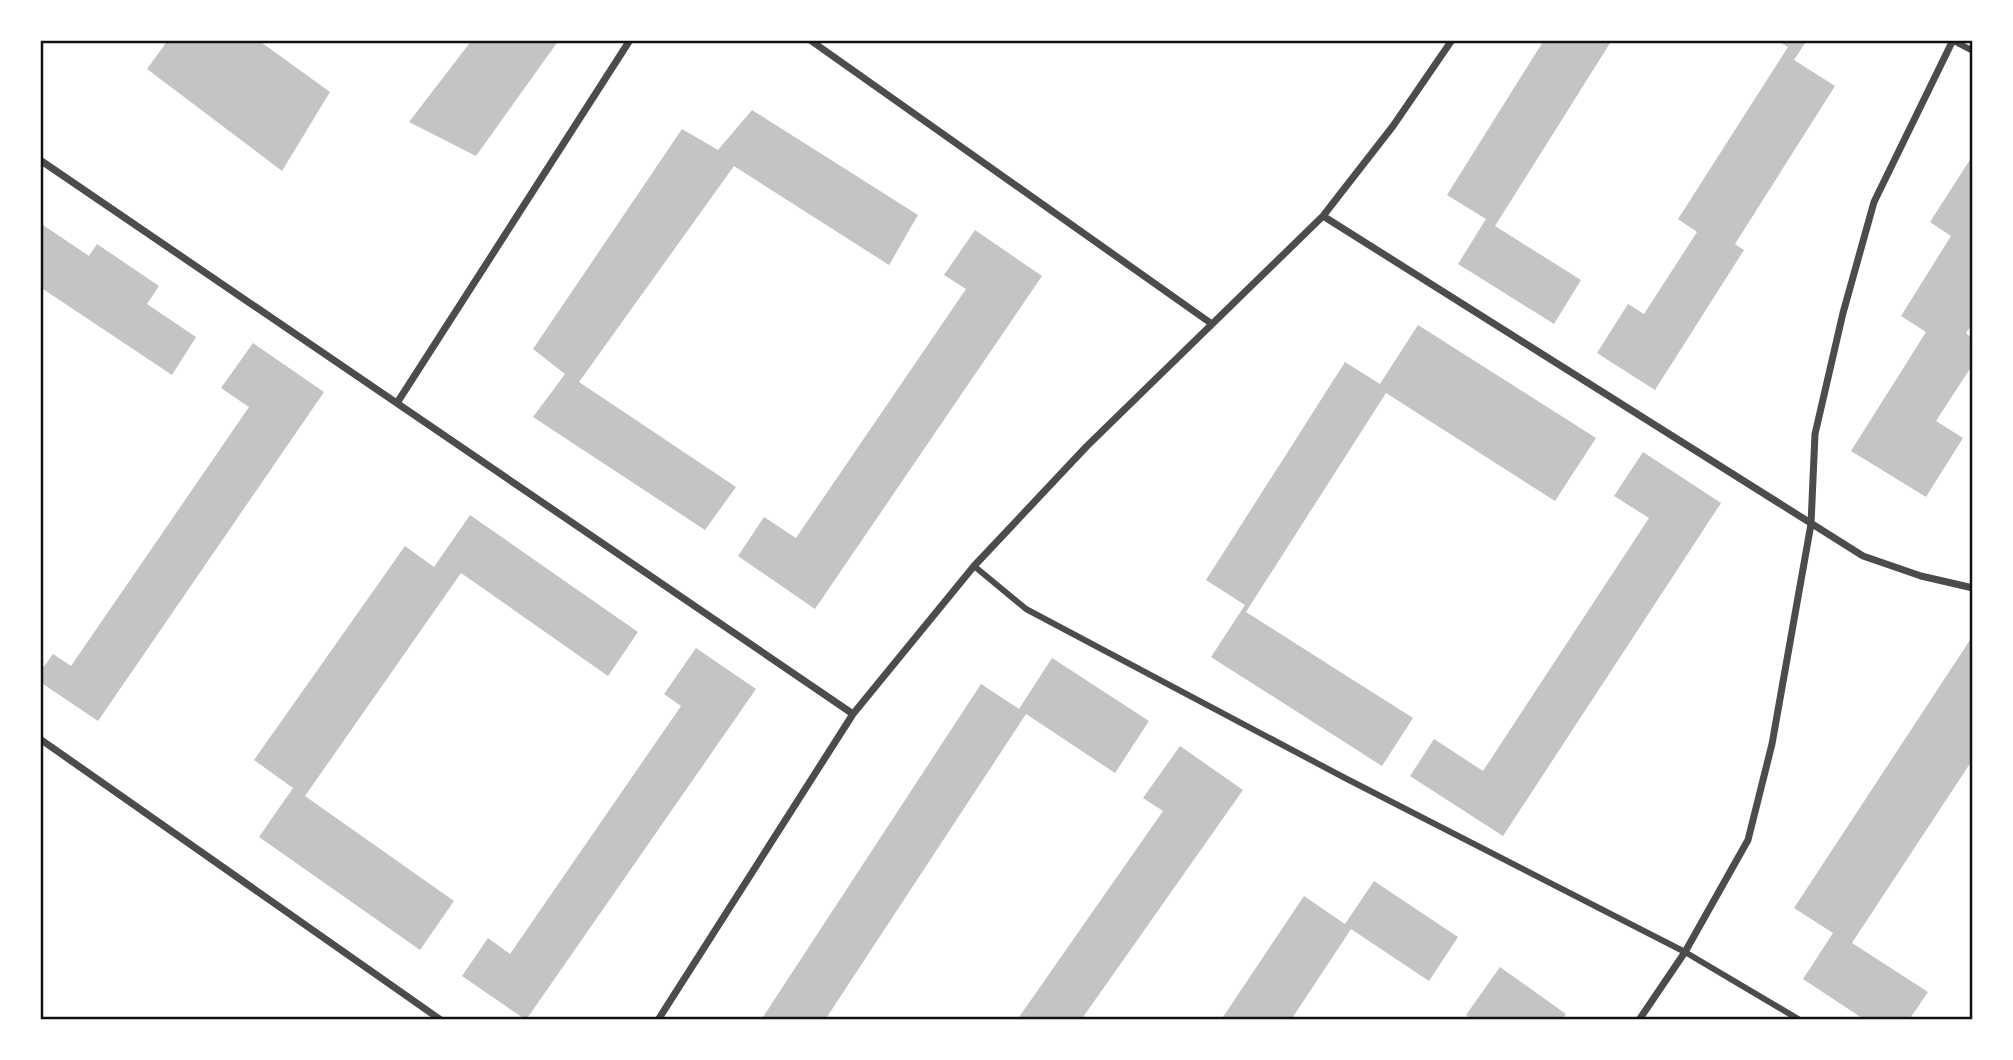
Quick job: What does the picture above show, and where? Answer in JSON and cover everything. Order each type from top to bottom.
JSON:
[{"type":"street","points":[[397,403],[630,40]]},
{"type":"street","points":[[810,40],[1212,324]]},
{"type":"street","points":[[658,1020],[853,714],[974,566],[1087,446],[1323,216],[1393,126],[1452,40]]},
{"type":"street","points":[[1639,1020],[1685,952],[1748,840],[1772,744],[1811,524],[1815,434],[1843,313],[1874,202],[1952,40],[1973,51]]},
{"type":"street","points":[[40,160],[853,714]]},
{"type":"street","points":[[1323,216],[1863,556],[1921,576],[1973,588]]},
{"type":"street","points":[[974,566],[1026,609],[1357,784],[1685,952],[1800,1020]]},
{"type":"street","points":[[40,739],[441,1020]]},
{"type":"building","points":[[168,40],[258,40],[330,92],[282,171],[147,69]]},
{"type":"building","points":[[472,40],[559,40],[476,156],[409,122]]},
{"type":"building","points":[[1544,40],[1612,40],[1495,226],[1581,280],[1554,324],[1458,264],[1486,219],[1447,195]]},
{"type":"building","points":[[1776,40],[1807,40],[1794,60],[1835,86],[1735,244],[1744,250],[1655,390],[1597,353],[1628,304],[1644,314],[1697,232],[1678,219],[1788,47]]},
{"type":"building","points":[[752,110],[918,215],[889,265],[734,166],[579,382],[736,487],[705,530],[533,417],[565,374],[533,349],[682,129],[718,150]]},
{"type":"building","points":[[1973,155],[1973,323],[1966,333],[1973,340],[1973,364],[1936,421],[1963,438],[1926,497],[1851,451],[1926,332],[1901,316],[1951,236],[1930,222]]},
{"type":"building","points":[[40,223],[89,256],[97,244],[159,286],[147,304],[196,337],[172,375],[40,287]]},
{"type":"building","points":[[975,230],[1042,276],[815,609],[738,556],[764,517],[796,538],[966,289],[944,275]]},
{"type":"building","points":[[1418,325],[1596,438],[1555,501],[1386,393],[1246,612],[1413,718],[1382,766],[1211,657],[1245,605],[1206,580],[1345,362],[1380,384]]},
{"type":"building","points":[[253,343],[324,392],[98,721],[40,682],[40,672],[53,654],[71,666],[249,407],[221,388]]},
{"type":"building","points":[[1643,452],[1721,503],[1503,836],[1410,776],[1434,739],[1483,771],[1649,518],[1614,496]]},
{"type":"building","points":[[470,515],[638,632],[608,676],[461,573],[305,796],[454,901],[420,950],[259,837],[293,788],[254,760],[405,546],[434,567]]},
{"type":"building","points":[[1970,640],[1973,641],[1973,759],[1852,943],[1928,992],[1909,1020],[1865,1020],[1803,979],[1833,933],[1794,908]]},
{"type":"building","points":[[696,648],[756,689],[526,1020],[462,976],[488,938],[510,954],[681,706],[664,694]]},
{"type":"building","points":[[1052,658],[1149,721],[1115,773],[1026,714],[825,1020],[761,1020],[981,684],[1019,709]]},
{"type":"building","points":[[1180,746],[1243,790],[1081,1020],[1017,1020],[1163,811],[1143,798]]},
{"type":"building","points":[[1374,881],[1458,937],[1429,981],[1351,929],[1291,1020],[1221,1020],[1304,896],[1345,924]]},
{"type":"building","points":[[1500,967],[1566,1014],[1562,1020],[1473,1020],[1466,1015]]}]
